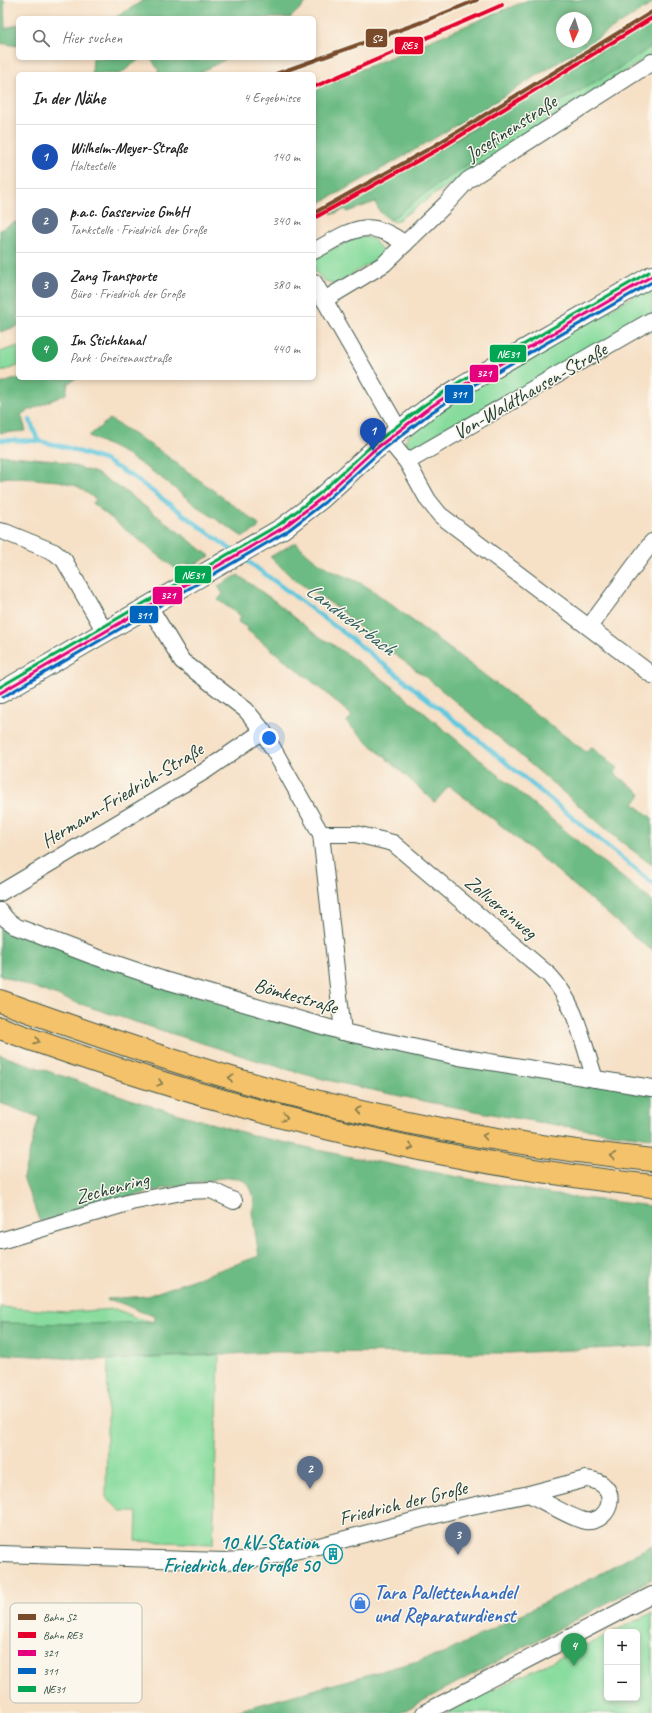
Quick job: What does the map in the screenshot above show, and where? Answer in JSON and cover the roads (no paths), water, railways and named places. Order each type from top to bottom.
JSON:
[{"type":"highway","points":[[0,1001],[112,1040],[228,1077],[322,1102],[460,1132],[542,1146],[652,1160]]},
{"type":"highway","points":[[0,1028],[149,1080],[240,1107],[334,1131],[449,1155],[522,1168],[652,1186]]},
{"type":"street","name":"Josefinenstraße","points":[[324,300],[384,264],[468,180],[652,62]]},
{"type":"street","points":[[316,250],[352,231],[367,228],[380,228],[391,233],[405,244]]},
{"type":"street","name":"Von-Waldthausen-Straße","points":[[0,693],[254,546],[302,514],[394,434],[426,410],[462,386],[652,276]]},
{"type":"street","points":[[316,286],[394,434],[407,462],[428,500],[440,515],[652,675]]},
{"type":"street","name":"Von-Waldthausen-Straße","points":[[407,462],[652,320]]},
{"type":"street","points":[[0,531],[54,552],[64,560],[105,632]]},
{"type":"street","points":[[589,628],[652,542]]},
{"type":"street","points":[[149,606],[182,661],[246,710],[263,731],[321,834],[343,1032]]},
{"type":"street","name":"Hermann-Friedrich-Straße","points":[[0,893],[205,772],[263,731]]},
{"type":"street","name":"Zollvereinweg","points":[[321,834],[356,834],[393,843],[549,975],[568,999],[594,1079]]},
{"type":"street","name":"Bömkestraße","points":[[0,912],[6,919],[17,927],[93,956],[167,981],[343,1032],[459,1057],[652,1088]]},
{"type":"street","name":"Zechenring","points":[[0,1241],[131,1202],[187,1191],[211,1190],[234,1201]]},
{"type":"street","name":"Friedrich der Große","points":[[0,1554],[225,1561],[257,1559],[322,1545],[462,1508],[529,1494]]},
{"type":"street","points":[[424,1713],[652,1595]]},
{"type":"waterway","points":[[30,420],[38,441]]},
{"type":"waterway","name":"Landwehrbach","points":[[0,440],[38,441],[65,447],[104,460],[133,477],[233,551]]},
{"type":"waterway","name":"Landwehrbach","points":[[242,557],[348,636],[454,720],[652,883]]},
{"type":"rail line","name":"S2","points":[[316,60],[422,22],[477,0]]},
{"type":"rail line","name":"RE3","points":[[316,86],[502,5]]},
{"type":"rail line","name":"S2","points":[[316,212],[434,146],[652,12]]},
{"type":"rail line","name":"RE3","points":[[316,217],[437,150],[652,18]]},
{"type":"rail line","name":"S2","points":[[282,72],[315,60]]},
{"type":"place","name":"Wilhelm-Meyer-Straße","points":[[373,451]]},
{"type":"place","name":"p.a.c. Gasservice GmbH","points":[[310,1489]]},
{"type":"place","name":"10 kV-Station Friedrich der Große 50","points":[[333,1554]]},
{"type":"place","name":"Zang Transporte","points":[[458,1555]]},
{"type":"place","name":"Tara Pallettenhandel und Reparaturdienst","points":[[360,1603]]},
{"type":"place","name":"Im Stichkanal","points":[[574,1666]]}]
